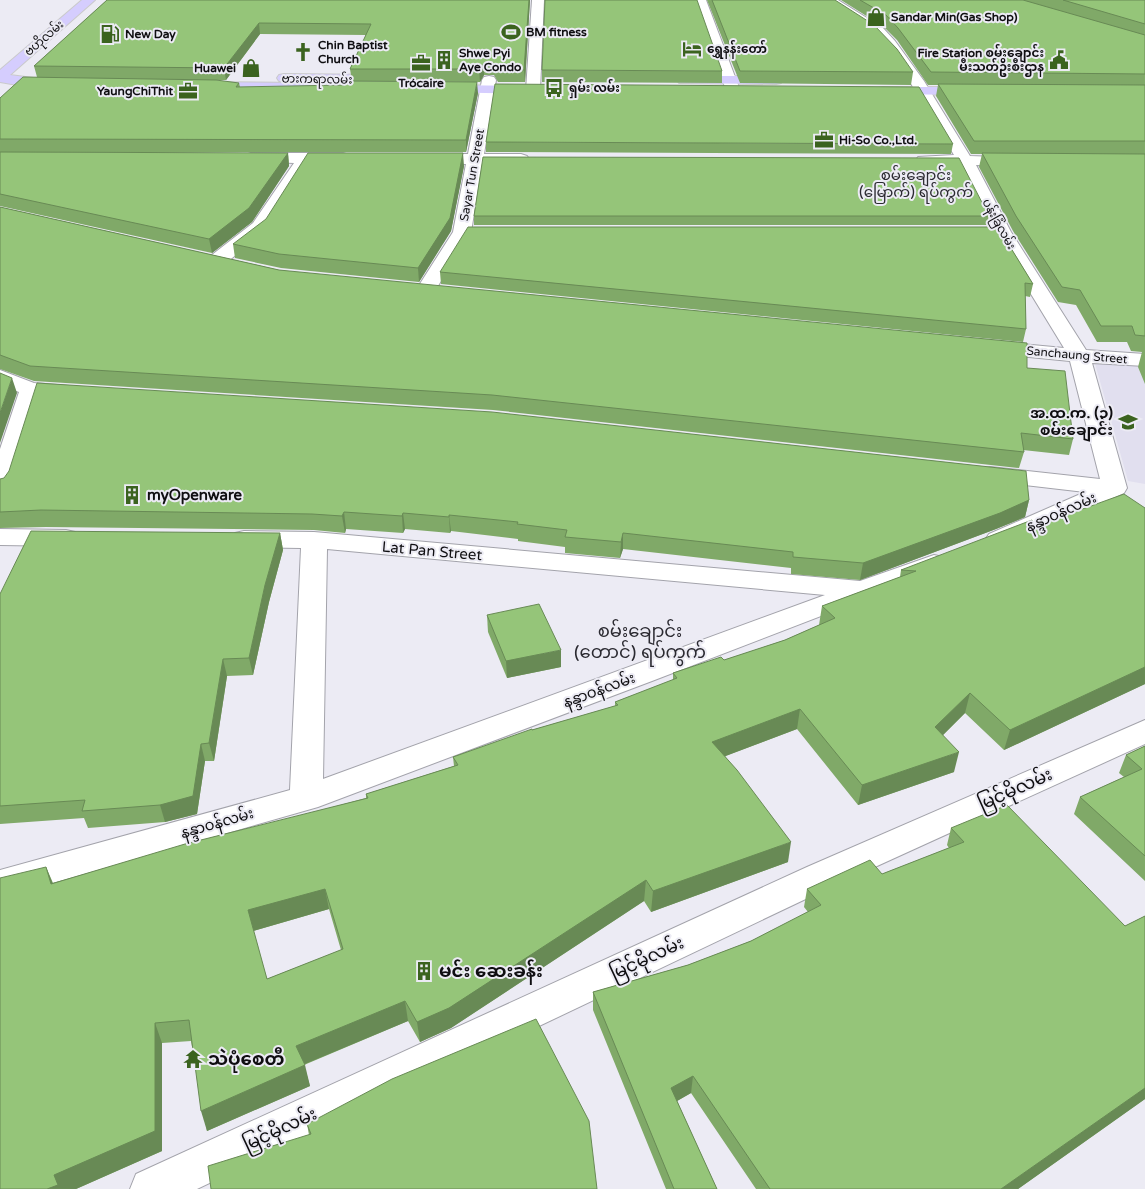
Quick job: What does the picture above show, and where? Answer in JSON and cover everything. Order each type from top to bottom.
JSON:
[{"type":"main road","name":"ဗဟိုလမ်း","points":[[0,78],[89,0]]},
{"type":"main road","points":[[0,78],[35,84],[68,80]]},
{"type":"main road","name":"ဗားကရာလမ်း","points":[[191,82],[401,84]]},
{"type":"main road","points":[[430,84],[540,85]]},
{"type":"main road","points":[[672,85],[786,85]]},
{"type":"main road","points":[[875,86],[987,86]]},
{"type":"street","points":[[538,0],[540,85]]},
{"type":"street","points":[[700,0],[731,85]]},
{"type":"street","name":"ပန်းခြံလမ်း","points":[[830,0],[878,31],[890,44],[919,86],[965,160],[1002,232],[1079,356]]},
{"type":"street","name":"Sayar Tun Street","points":[[426,290],[462,232],[489,85]]},
{"type":"street","points":[[236,158],[355,158]]},
{"type":"street","points":[[243,268],[205,260],[260,227],[305,158]]},
{"type":"street","points":[[415,158],[534,159]]},
{"type":"street","points":[[906,160],[1032,161]]},
{"type":"street","points":[[462,232],[482,232]]},
{"type":"street","points":[[983,232],[1002,232]]},
{"type":"street","name":"Sanchaung Street","points":[[970,345],[1079,356],[1145,360]]},
{"type":"street","name":"နန္ဒာ၀န်လမ်း","points":[[0,884],[306,798],[633,678],[1006,537],[1115,488],[1079,356]]},
{"type":"street","points":[[0,377],[31,390],[90,393]]},
{"type":"street","points":[[0,487],[31,390]]},
{"type":"street","points":[[967,471],[1115,488]]},
{"type":"street","points":[[0,537],[88,538]]},
{"type":"street","name":"Lat Pan Street","points":[[216,539],[314,540],[862,590]]},
{"type":"street","points":[[306,798],[314,540]]},
{"type":"street","name":"မြင့်မိုလမ်း","points":[[151,1189],[819,877],[1145,731]]},
{"type":"shaded area","name":"အ.ထ.က. (၃) စမ်းချောင်း","points":[[1094,360],[1145,363],[1145,484],[1128,481]]},
{"type":"building","points":[[107,0],[529,0],[524,70],[497,70],[494,63],[484,63],[479,69],[350,69],[371,24],[259,23],[224,68],[34,66]]},
{"type":"building","points":[[545,0],[697,0],[722,71],[542,70]]},
{"type":"building","points":[[712,0],[835,0],[874,25],[897,49],[913,72],[740,71]]},
{"type":"building","points":[[860,0],[1023,0],[1145,35],[1145,74],[931,72],[886,15]]},
{"type":"building","points":[[1063,0],[1145,0],[1145,24]]},
{"type":"building","points":[[23,77],[216,80],[239,83],[236,87],[344,85],[345,81],[477,82],[466,140],[0,139],[0,98]]},
{"type":"building","points":[[495,84],[919,87],[953,144],[486,142]]},
{"type":"building","points":[[938,84],[1145,85],[1145,141],[974,141]]},
{"type":"building","points":[[0,152],[288,153],[249,208],[209,239],[0,194]]},
{"type":"building","points":[[308,153],[463,153],[450,218],[418,268],[279,254],[233,244],[266,219]]},
{"type":"building","points":[[982,153],[1145,154],[1145,336],[1135,335],[1132,326],[1101,326],[1080,290],[1062,287],[1016,216]]},
{"type":"building","points":[[483,157],[959,158],[989,216],[474,216]]},
{"type":"building","points":[[0,207],[279,270],[1027,343],[1027,368],[1065,371],[1073,439],[1021,433],[1024,452],[492,395],[30,366],[0,355]]},
{"type":"building","points":[[468,227],[998,227],[1033,284],[1025,283],[1026,329],[440,272]]},
{"type":"building","points":[[0,373],[12,378],[0,413]]},
{"type":"building","points":[[37,383],[492,412],[1026,471],[1029,500],[1000,513],[863,563],[793,557],[793,552],[623,533],[621,542],[565,537],[567,530],[517,524],[518,522],[449,515],[449,517],[403,513],[402,516],[344,512],[342,516],[41,510],[0,512],[0,479],[4,478],[9,471]]},
{"type":"building","points":[[1124,494],[1145,508],[1145,667],[1010,730],[970,693],[935,727],[959,752],[862,785],[800,709],[712,742],[737,770],[791,842],[653,891],[646,880],[449,1008],[417,1022],[405,1001],[296,1046],[305,1065],[201,1111],[189,1020],[155,1023],[155,1131],[54,1175],[58,1185],[47,1189],[0,1189],[0,878],[46,867],[51,884],[185,844],[368,798],[366,794],[458,765],[453,757],[532,729],[618,705],[615,702],[677,678],[673,673],[721,657],[724,660],[785,640],[835,618],[822,606],[916,571],[901,570],[1032,520],[1033,527]],"holes":[[[325,889],[343,949],[267,979],[248,910]]]},
{"type":"building","points":[[31,531],[280,533],[265,585],[249,658],[223,659],[209,743],[201,744],[193,796],[160,805],[82,811],[85,800],[0,806],[0,594]]},
{"type":"building","points":[[539,604],[561,650],[506,661],[487,615]]},
{"type":"building","points":[[1145,746],[1145,856],[1080,797],[1142,769],[1126,755]]},
{"type":"building","points":[[1007,805],[1125,926],[1145,916],[1145,1088],[1001,1189],[770,1189],[693,1076],[671,1088],[717,1189],[674,1189],[593,992],[688,965],[751,941],[821,905],[807,889],[870,860],[882,874],[964,842],[951,828]]},
{"type":"building","points":[[536,1019],[589,1121],[597,1189],[211,1189],[208,1166],[311,1134],[307,1124],[392,1079]]},
{"type":"place","name":"Sandar Min(Gas Shop)","points":[[876,17]]},
{"type":"place","name":"BM fitness","points":[[511,32]]},
{"type":"place","name":"New Day","points":[[110,34]]},
{"type":"place","name":"ရွှေနန်းတော်","points":[[692,49]]},
{"type":"place","name":"Chin Baptist Church","points":[[303,52]]},
{"type":"place","name":"Shwe Pyi Aye Condo","points":[[444,60]]},
{"type":"place","name":"Fire Station စမ်းချောင်း မီးသတ်ဦးစီးဌာန","points":[[1059,60]]},
{"type":"place","name":"Trócaire","points":[[421,63]]},
{"type":"place","name":"Huawei","points":[[251,68]]},
{"type":"place","name":"ရှမ်း လမ်း","points":[[554,88]]},
{"type":"place","name":"YaungChiThit","points":[[188,91]]},
{"type":"place","name":"Hi-So Co.,Ltd.","points":[[824,140]]},
{"type":"place","name":"အ.ထ.က. (၃) စမ်းချောင်း","points":[[1128,422]]},
{"type":"place","name":"myOpenware","points":[[132,495]]},
{"type":"place","name":"မင်း ဆေးခန်း","points":[[424,971]]},
{"type":"place","name":"သဲပုံစေတီ","points":[[193,1059]]},
{"type":"district","name":"စမ်းချောင်း (မြောက်) ရပ်ကွက်","points":[[916,184]]},
{"type":"district","name":"စမ်းချောင်း (တောင်) ရပ်ကွက်","points":[[640,641]]}]
